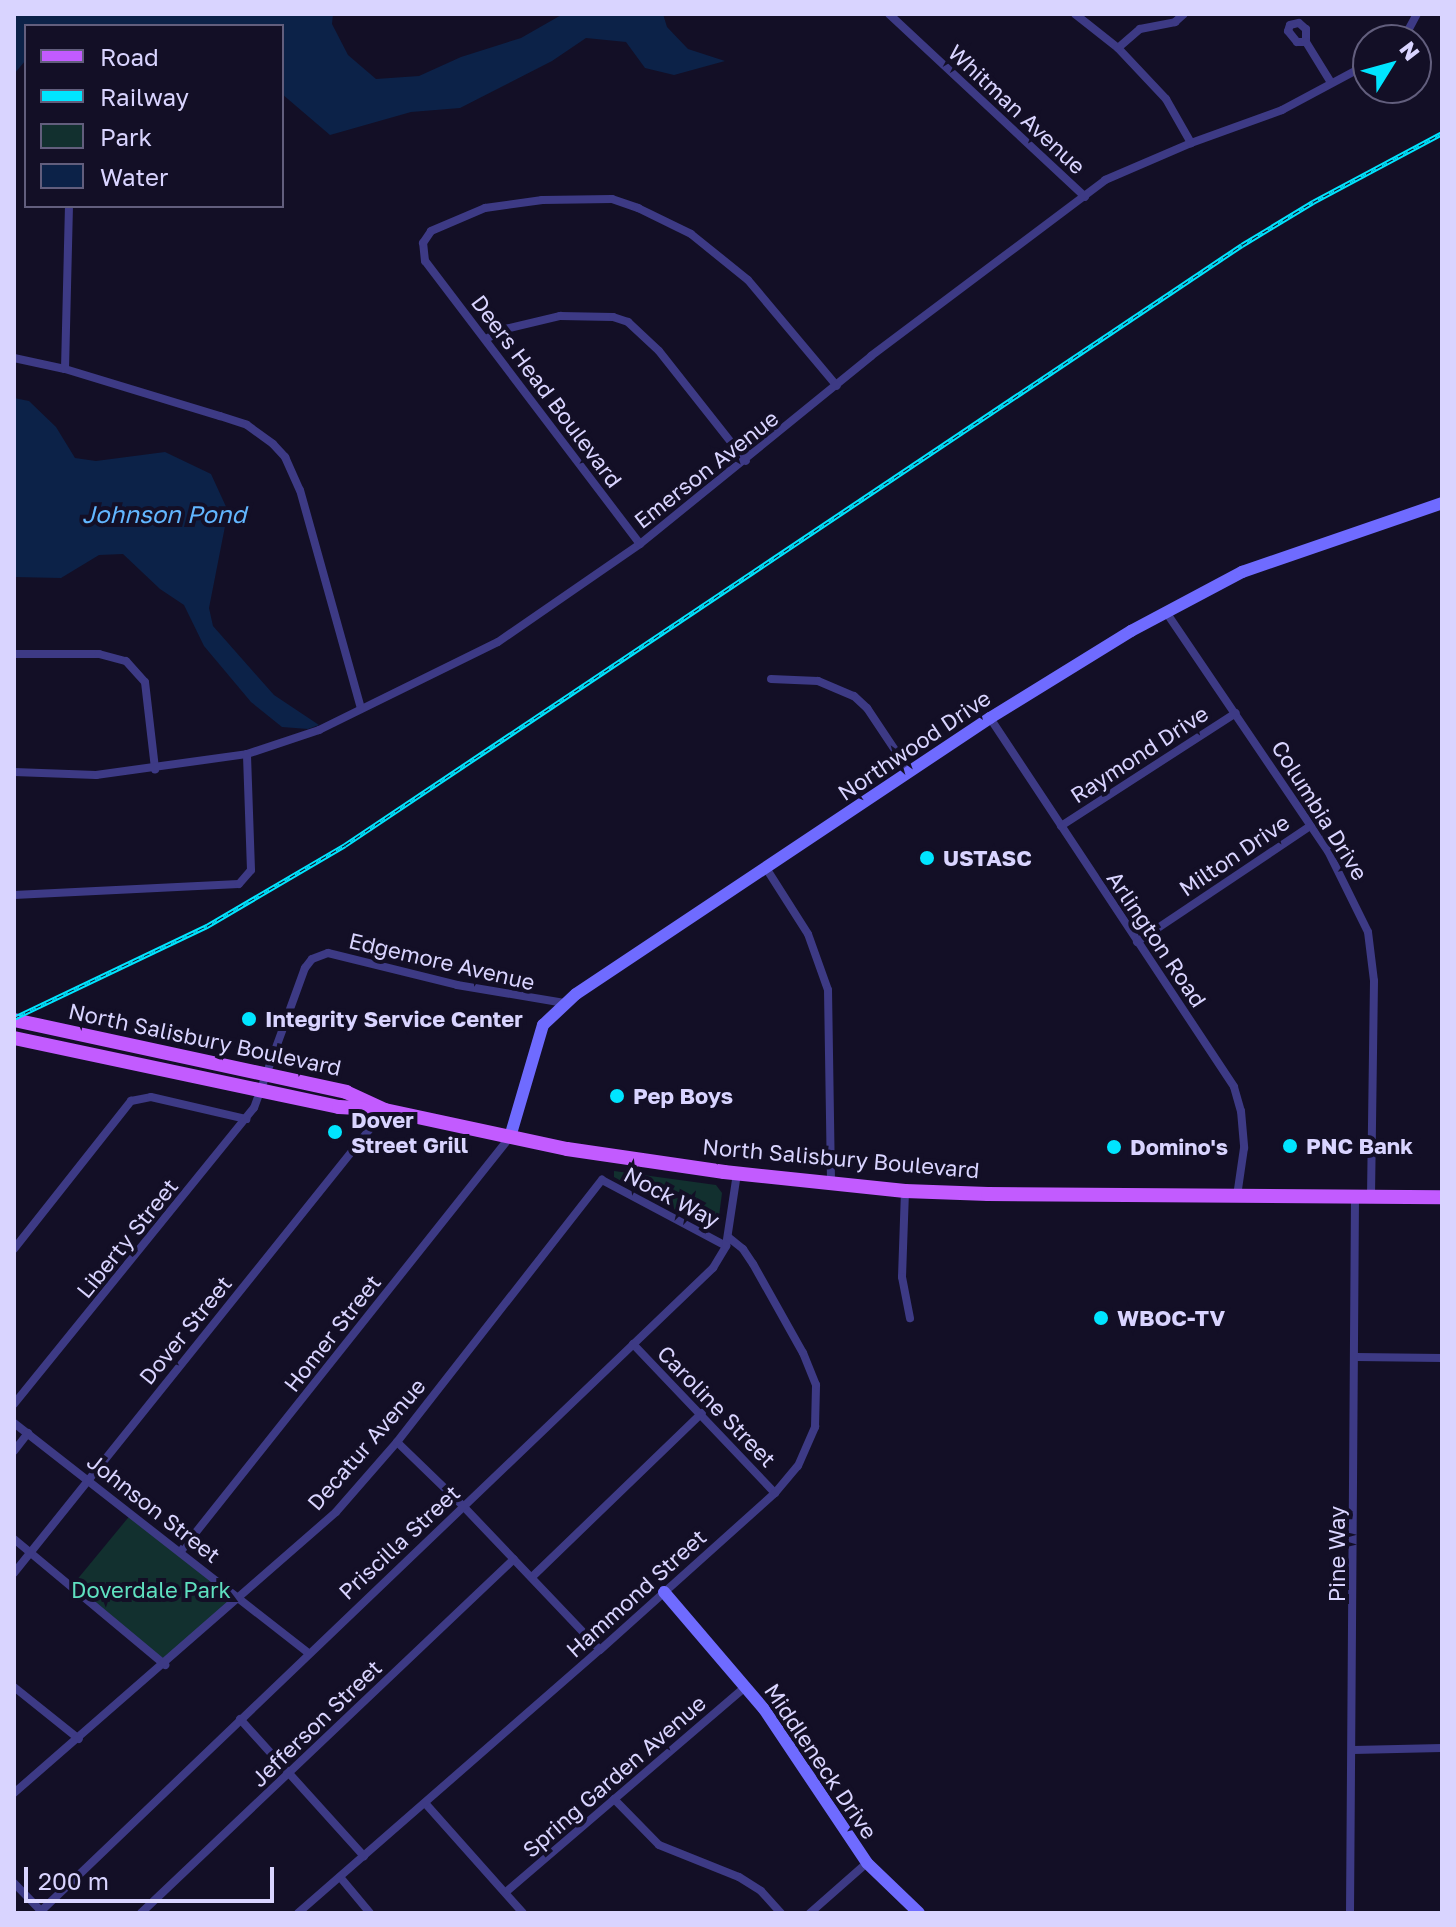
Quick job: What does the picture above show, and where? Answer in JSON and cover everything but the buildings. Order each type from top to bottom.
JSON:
[{"type":"main road","name":"North Salisbury Boulevard","points":[[14,1020],[346,1092],[385,1110]]},
{"type":"main road","name":"North Salisbury Boulevard","points":[[14,1038],[339,1107],[385,1110],[510,1137],[737,1173],[831,1184],[905,1191],[1442,1197]]},
{"type":"street","name":"Whitman Avenue","points":[[889,14],[1085,197]]},
{"type":"street","points":[[1075,14],[1118,48],[1176,111],[1191,143]]},
{"type":"street","points":[[1118,48],[1140,29],[1175,22],[1184,14]]},
{"type":"street","points":[[1306,42],[1330,81]]},
{"type":"street","name":"Emerson Avenue","points":[[14,772],[96,775],[247,754],[319,730],[498,642],[640,544],[943,300],[1105,180],[1191,143],[1282,110],[1352,71]]},
{"type":"street","name":"Deers Head Boulevard","points":[[640,544],[425,261],[423,243],[431,231],[461,215],[542,200],[612,199],[691,234],[723,257],[767,301],[837,386]]},
{"type":"street","points":[[65,369],[69,208]]},
{"type":"street","points":[[486,339],[505,329],[560,316],[599,315],[628,322],[659,351],[746,461]]},
{"type":"street","points":[[14,358],[65,369],[247,425],[285,457],[300,490],[361,709]]},
{"type":"street","name":"Northwood Drive","points":[[510,1137],[540,1033],[550,1015],[564,1003],[990,718],[1166,612],[1242,572],[1442,503]]},
{"type":"street","name":"Columbia Drive","points":[[1166,612],[1340,871],[1360,911],[1372,953],[1374,1053],[1371,1195]]},
{"type":"street","points":[[14,654],[99,654],[126,661],[145,682],[155,769]]},
{"type":"street","points":[[771,679],[818,681],[854,696],[867,708],[909,771]]},
{"type":"street","name":"Raymond Drive","points":[[1061,826],[1236,713]]},
{"type":"street","name":"Arlington Road","points":[[990,718],[1234,1087],[1241,1111],[1244,1148],[1237,1196]]},
{"type":"street","points":[[14,895],[226,888],[239,884],[251,870],[247,754]]},
{"type":"street","name":"Milton Drive","points":[[1137,942],[1310,826]]},
{"type":"street","points":[[766,868],[808,934],[828,990],[831,1184]]},
{"type":"street","name":"Edgemore Avenue","points":[[261,1091],[305,968],[316,955],[328,953],[468,987],[564,1003]]},
{"type":"street","name":"Liberty Street","points":[[14,1404],[246,1119],[261,1091]]},
{"type":"street","points":[[14,1249],[131,1101],[151,1097],[246,1119]]},
{"type":"street","name":"Dover Street","points":[[14,1573],[385,1110]]},
{"type":"street","name":"Homer Street","points":[[181,1551],[510,1137]]},
{"type":"street","name":"Priscilla Street","points":[[40,1912],[713,1268],[727,1241],[737,1173]]},
{"type":"street","name":"Nock Way","points":[[602,1180],[727,1241]]},
{"type":"street","name":"Decatur Avenue","points":[[14,1793],[165,1665],[336,1512],[397,1442],[602,1180]]},
{"type":"street","points":[[905,1191],[902,1277],[910,1318]]},
{"type":"street","name":"Pine Way","points":[[1350,1913],[1355,1196]]},
{"type":"street","name":"Hammond Street","points":[[298,1913],[600,1650],[791,1477],[811,1441],[818,1401],[816,1385],[803,1353],[753,1264],[743,1249],[727,1241]]},
{"type":"street","name":"Caroline Street","points":[[633,1344],[775,1493]]},
{"type":"street","points":[[1356,1357],[1442,1358]]},
{"type":"street","points":[[532,1577],[702,1413]]},
{"type":"street","name":"Johnson Street","points":[[14,1423],[308,1653]]},
{"type":"street","points":[[14,1451],[28,1433]]},
{"type":"street","points":[[397,1442],[464,1507],[600,1650]]},
{"type":"street","points":[[14,1539],[165,1665]]},
{"type":"street","name":"Jefferson Street","points":[[141,1913],[514,1559]]},
{"type":"street","name":"Middleneck Drive","points":[[664,1592],[779,1728],[867,1863],[919,1913]]},
{"type":"street","name":"Spring Garden Avenue","points":[[506,1892],[746,1686]]},
{"type":"street","points":[[14,1687],[79,1739]]},
{"type":"street","points":[[240,1719],[364,1856]]},
{"type":"street","points":[[1353,1750],[1442,1748]]},
{"type":"street","points":[[614,1799],[659,1845],[739,1877],[761,1891],[781,1913]]},
{"type":"street","points":[[425,1803],[523,1913]]},
{"type":"street","points":[[810,1913],[867,1863]]},
{"type":"street","points":[[340,1877],[370,1913]]},
{"type":"street","points":[[14,1883],[40,1912]]},
{"type":"green space","points":[[614,1171],[716,1185],[722,1193],[718,1224],[709,1228],[614,1177]]},
{"type":"green space","name":"Doverdale Park","points":[[132,1513],[240,1597],[165,1665],[71,1587]]},
{"type":"water","points":[[14,14],[333,14],[332,24],[348,55],[376,79],[419,76],[461,57],[521,38],[563,14],[663,14],[667,27],[688,49],[725,61],[674,75],[645,68],[626,42],[586,38],[552,61],[460,108],[411,112],[330,135],[284,96],[284,24],[24,24],[24,62],[14,74]]},
{"type":"water","name":"Johnson Pond","points":[[14,398],[29,401],[56,427],[75,458],[96,461],[165,452],[211,474],[228,511],[209,608],[213,626],[274,695],[319,725],[308,729],[282,727],[251,702],[204,646],[184,605],[160,589],[123,554],[99,555],[61,578],[14,577]]},
{"type":"railway","points":[[14,1018],[207,926],[345,845],[1242,245],[1313,202],[1442,133]]},
{"type":"place","name":"USTASC","points":[[927,858]]},
{"type":"place","name":"Integrity Service Center","points":[[249,1019]]},
{"type":"place","name":"Pep Boys","points":[[617,1096]]},
{"type":"place","name":"Dover Street Grill","points":[[335,1132]]},
{"type":"place","name":"PNC Bank","points":[[1290,1146]]},
{"type":"place","name":"Domino's","points":[[1114,1147]]},
{"type":"place","name":"WBOC-TV","points":[[1101,1318]]}]
